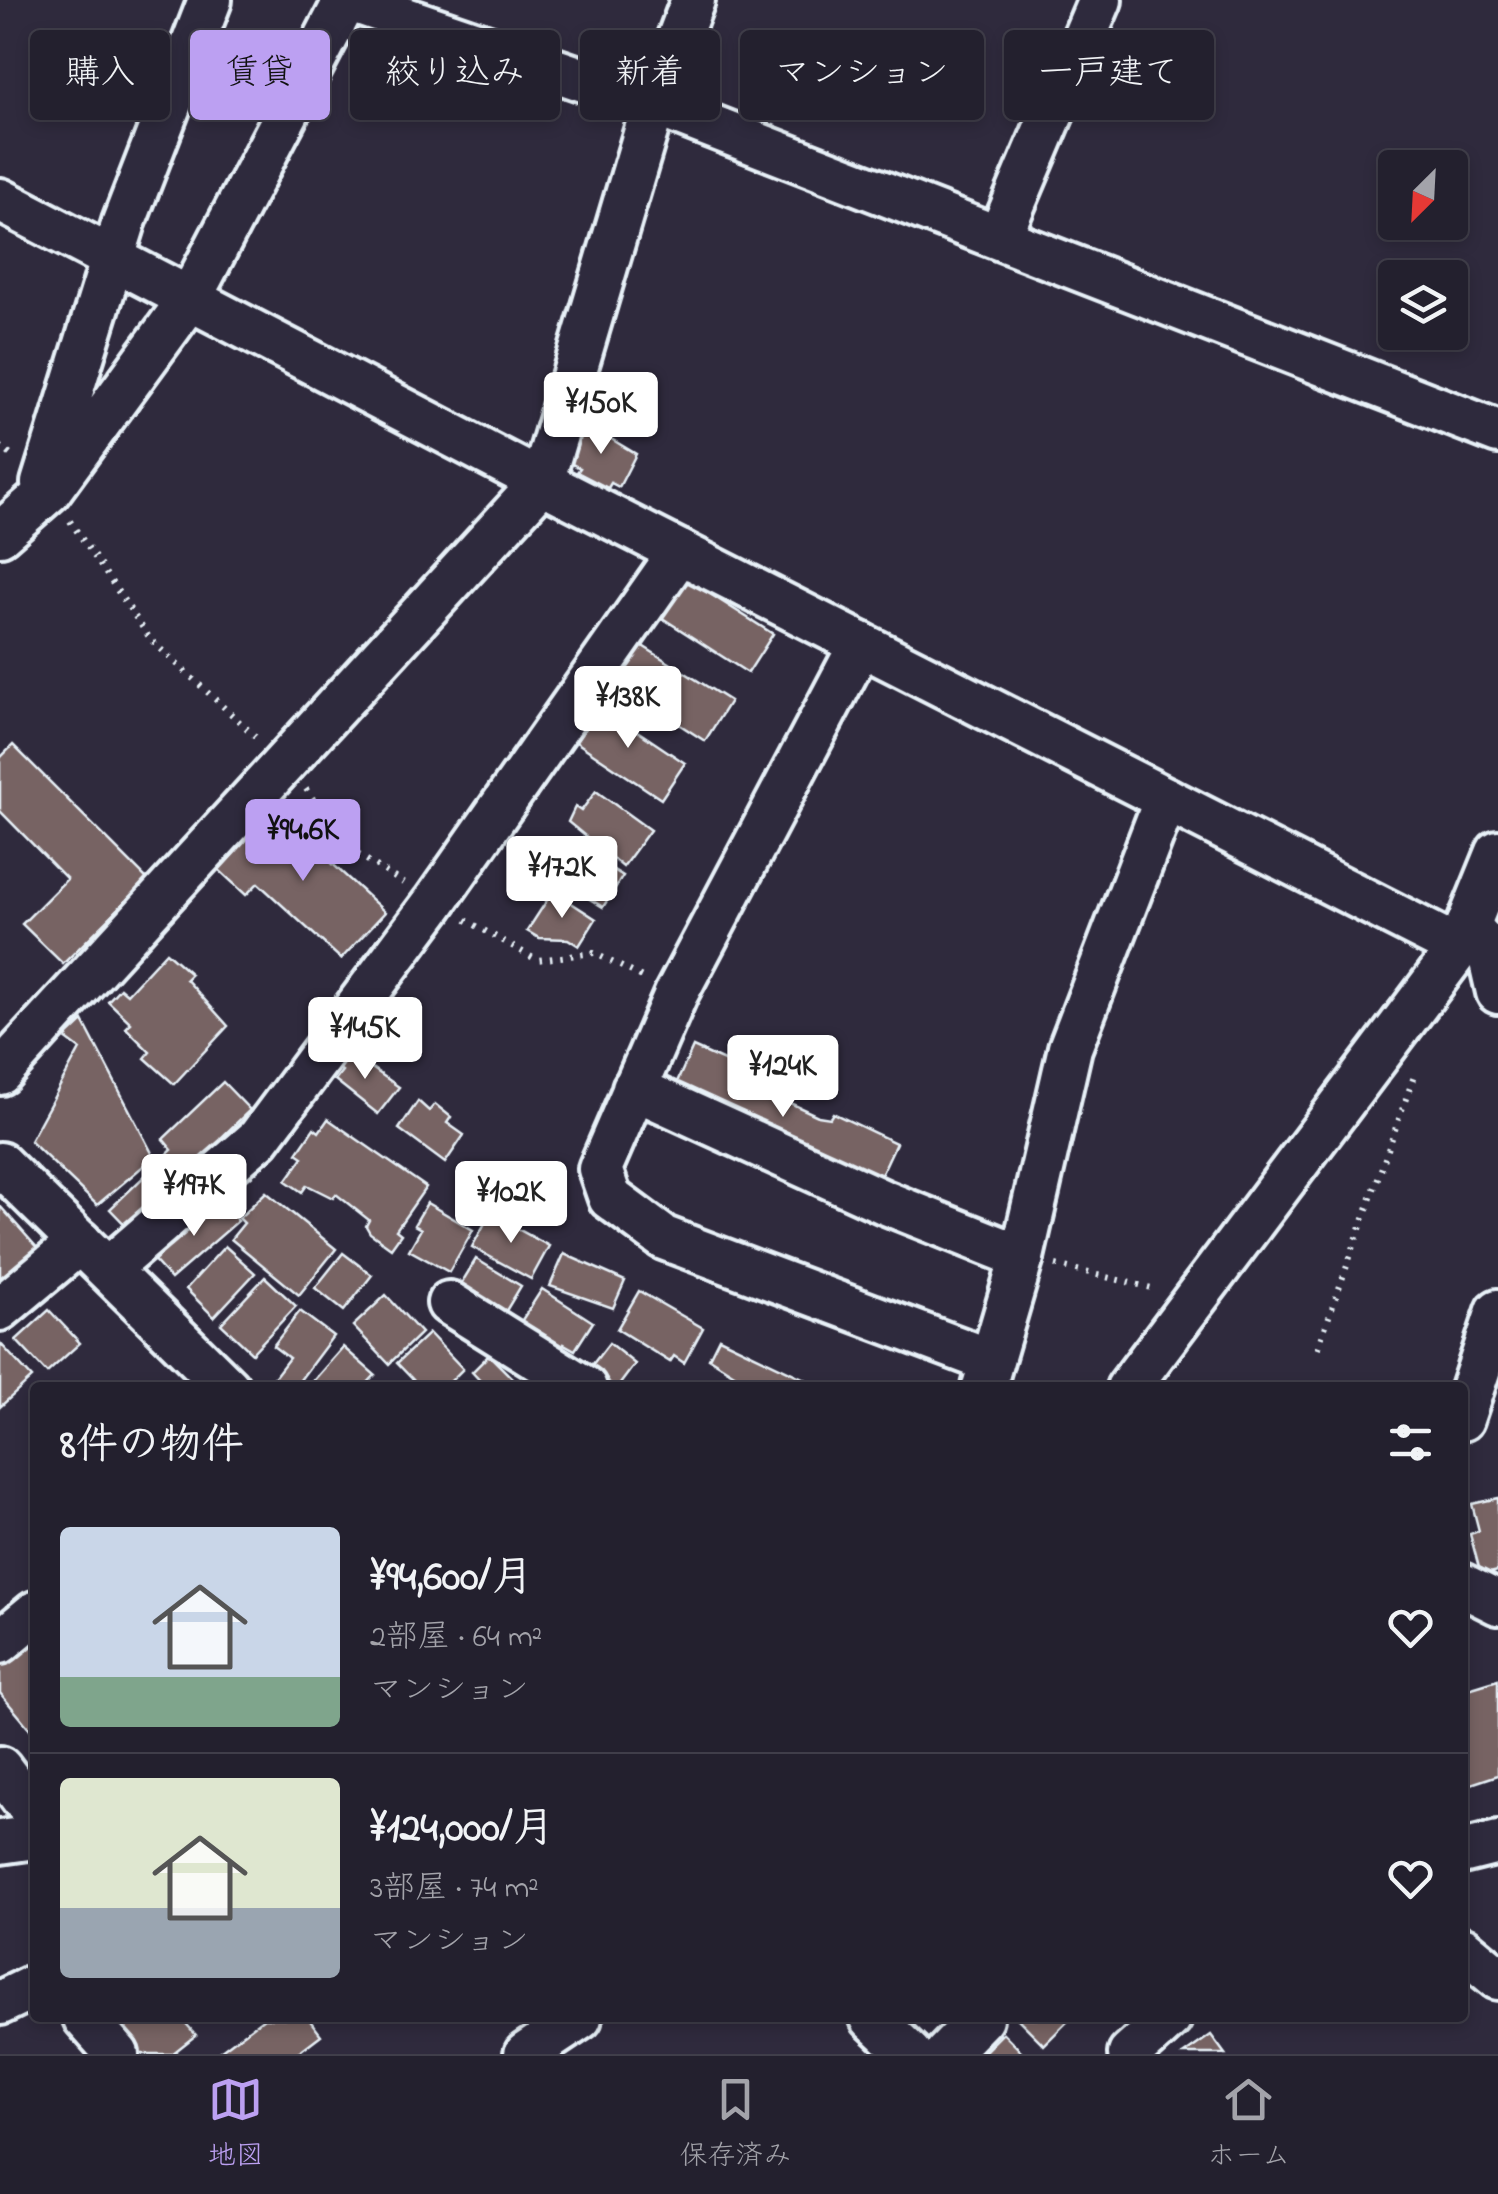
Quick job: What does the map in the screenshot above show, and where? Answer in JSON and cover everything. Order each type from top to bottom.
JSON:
[{"type":"street","points":[[49,491],[40,480],[116,259],[124,222],[210,0]]},
{"type":"street","points":[[0,534],[49,491],[189,300],[348,0],[580,79]]},
{"type":"street","points":[[682,30],[693,0]]},
{"type":"street","points":[[1000,236],[1100,0]]},
{"type":"street","points":[[0,1072],[542,482],[649,120]]},
{"type":"street","points":[[696,120],[1498,432]]},
{"type":"street","points":[[0,200],[542,482],[1166,799],[1488,948],[1498,992]]},
{"type":"street","points":[[0,1309],[95,1255],[259,1138],[434,903],[680,552]]},
{"type":"street","points":[[860,644],[676,994],[600,1169],[610,1198],[664,1238],[987,1374],[1022,1257],[1070,1048],[1166,799]]},
{"type":"street","points":[[1133,1382],[1463,937],[1498,852]]},
{"type":"street","points":[[634,1088],[884,1202],[1022,1257]]},
{"type":"street","points":[[0,1164],[222,1382]]},
{"type":"street","points":[[449,1303],[565,1382]]},
{"type":"street","points":[[1468,1401],[1498,1311]]},
{"type":"street","points":[[1468,1588],[1498,1604]]},
{"type":"street","points":[[0,1642],[30,1617]]},
{"type":"street","points":[[0,1768],[30,1808]]},
{"type":"street","points":[[0,1842],[30,1838]]},
{"type":"street","points":[[1468,1850],[1498,1843]]},
{"type":"street","points":[[1468,1953],[1498,1978]]},
{"type":"street","points":[[0,2004],[30,1989]]},
{"type":"street","points":[[89,2022],[117,2054]]},
{"type":"street","points":[[526,2054],[574,2022]]},
{"type":"street","points":[[876,2022],[910,2054]]},
{"type":"street","points":[[946,2054],[977,2022]]},
{"type":"street","points":[[1130,2054],[1166,2022]]},
{"type":"path","points":[[49,491],[151,640],[283,762],[348,848],[434,903],[538,960],[594,953],[676,994]]},
{"type":"path","points":[[1318,1348],[1420,1057]]},
{"type":"path","points":[[1022,1257],[1196,1299]]},
{"type":"building","points":[[583,422],[636,454],[619,487],[611,483],[608,488],[577,472],[580,468],[570,463]]},
{"type":"building","points":[[677,573],[773,634],[748,673],[653,612]]},
{"type":"building","points":[[633,640],[730,701],[705,741],[609,679]]},
{"type":"building","points":[[594,702],[685,763],[661,799],[570,738]]},
{"type":"building","points":[[13,745],[148,880],[63,964],[22,924],[67,879],[0,811],[0,758]]},
{"type":"building","points":[[596,791],[650,830],[623,867],[568,822],[575,807],[581,811]]},
{"type":"building","points":[[274,810],[385,912],[341,959],[258,883],[246,895],[219,870]]},
{"type":"building","points":[[583,851],[623,876],[603,907],[565,884],[570,876],[576,880],[583,871],[574,865]]},
{"type":"building","points":[[553,891],[596,919],[579,946],[568,939],[539,938],[527,931]]},
{"type":"building","points":[[166,952],[191,974],[186,979],[228,1026],[174,1084],[145,1058],[150,1052],[126,1028],[131,1023],[108,1001],[120,988],[127,994]]},
{"type":"building","points":[[83,1021],[154,1157],[97,1205],[30,1141],[80,1049],[65,1038]]},
{"type":"building","points":[[693,1047],[753,1074],[751,1079],[764,1085],[762,1090],[818,1116],[830,1118],[833,1113],[896,1143],[874,1190],[672,1093]]},
{"type":"building","points":[[346,1050],[399,1087],[378,1114],[335,1080],[342,1071],[334,1065]]},
{"type":"building","points":[[223,1082],[250,1110],[222,1137],[231,1146],[212,1164],[204,1156],[192,1168],[201,1177],[137,1237],[110,1209],[172,1150],[163,1139]]},
{"type":"building","points":[[418,1101],[429,1111],[435,1104],[451,1117],[447,1123],[464,1135],[445,1163],[399,1129]]},
{"type":"building","points":[[328,1119],[426,1187],[396,1230],[401,1234],[391,1248],[370,1233],[366,1226],[369,1220],[336,1194],[333,1198],[307,1185],[302,1192],[286,1181],[303,1157],[297,1153],[314,1128],[319,1132]]},
{"type":"building","points":[[266,1192],[336,1249],[299,1295],[231,1239],[244,1223],[239,1218]]},
{"type":"building","points":[[218,1199],[238,1221],[171,1279],[151,1257]]},
{"type":"building","points":[[427,1203],[473,1230],[449,1272],[409,1250],[421,1229],[414,1225]]},
{"type":"building","points":[[0,1206],[39,1250],[0,1286]]},
{"type":"building","points":[[490,1214],[549,1246],[531,1279],[472,1247]]},
{"type":"building","points":[[225,1246],[255,1273],[214,1317],[186,1289]]},
{"type":"building","points":[[343,1253],[372,1275],[344,1311],[315,1288]]},
{"type":"building","points":[[564,1254],[625,1281],[613,1308],[550,1286]]},
{"type":"building","points":[[476,1259],[521,1286],[501,1319],[456,1292]]},
{"type":"building","points":[[265,1277],[296,1306],[252,1353],[221,1324]]},
{"type":"building","points":[[542,1289],[593,1322],[575,1350],[564,1344],[561,1349],[520,1323]]},
{"type":"building","points":[[639,1291],[703,1328],[684,1363],[674,1356],[670,1362],[617,1329]]},
{"type":"building","points":[[386,1295],[421,1333],[389,1364],[353,1326]]},
{"type":"building","points":[[49,1310],[80,1343],[47,1373],[16,1340]]},
{"type":"building","points":[[300,1311],[333,1336],[298,1382],[272,1380],[289,1358],[273,1346]]},
{"type":"building","points":[[429,1333],[463,1369],[450,1382],[415,1382],[397,1363]]},
{"type":"building","points":[[719,1338],[807,1380],[737,1382],[739,1377],[709,1358]]},
{"type":"building","points":[[0,1343],[32,1378],[0,1407]]},
{"type":"building","points":[[609,1343],[635,1364],[622,1382],[608,1382],[589,1369]]},
{"type":"building","points":[[343,1347],[375,1375],[369,1382],[312,1382]]},
{"type":"building","points":[[489,1355],[516,1382],[481,1382],[472,1372]]},
{"type":"building","points":[[1498,1498],[1498,1571],[1481,1575],[1470,1534],[1479,1531],[1472,1504]]},
{"type":"building","points":[[30,1638],[30,1729],[0,1693],[0,1663]]},
{"type":"building","points":[[1498,1680],[1498,1775],[1468,1785],[1468,1689]]},
{"type":"building","points":[[108,2022],[185,2022],[196,2035],[172,2054],[136,2054]]},
{"type":"building","points":[[259,2022],[311,2022],[321,2035],[296,2054],[216,2054]]},
{"type":"building","points":[[1021,2022],[1067,2022],[1044,2045]]},
{"type":"building","points":[[1003,2033],[1024,2054],[982,2054]]},
{"type":"building","points":[[1211,2035],[1225,2054],[1184,2054]]}]
